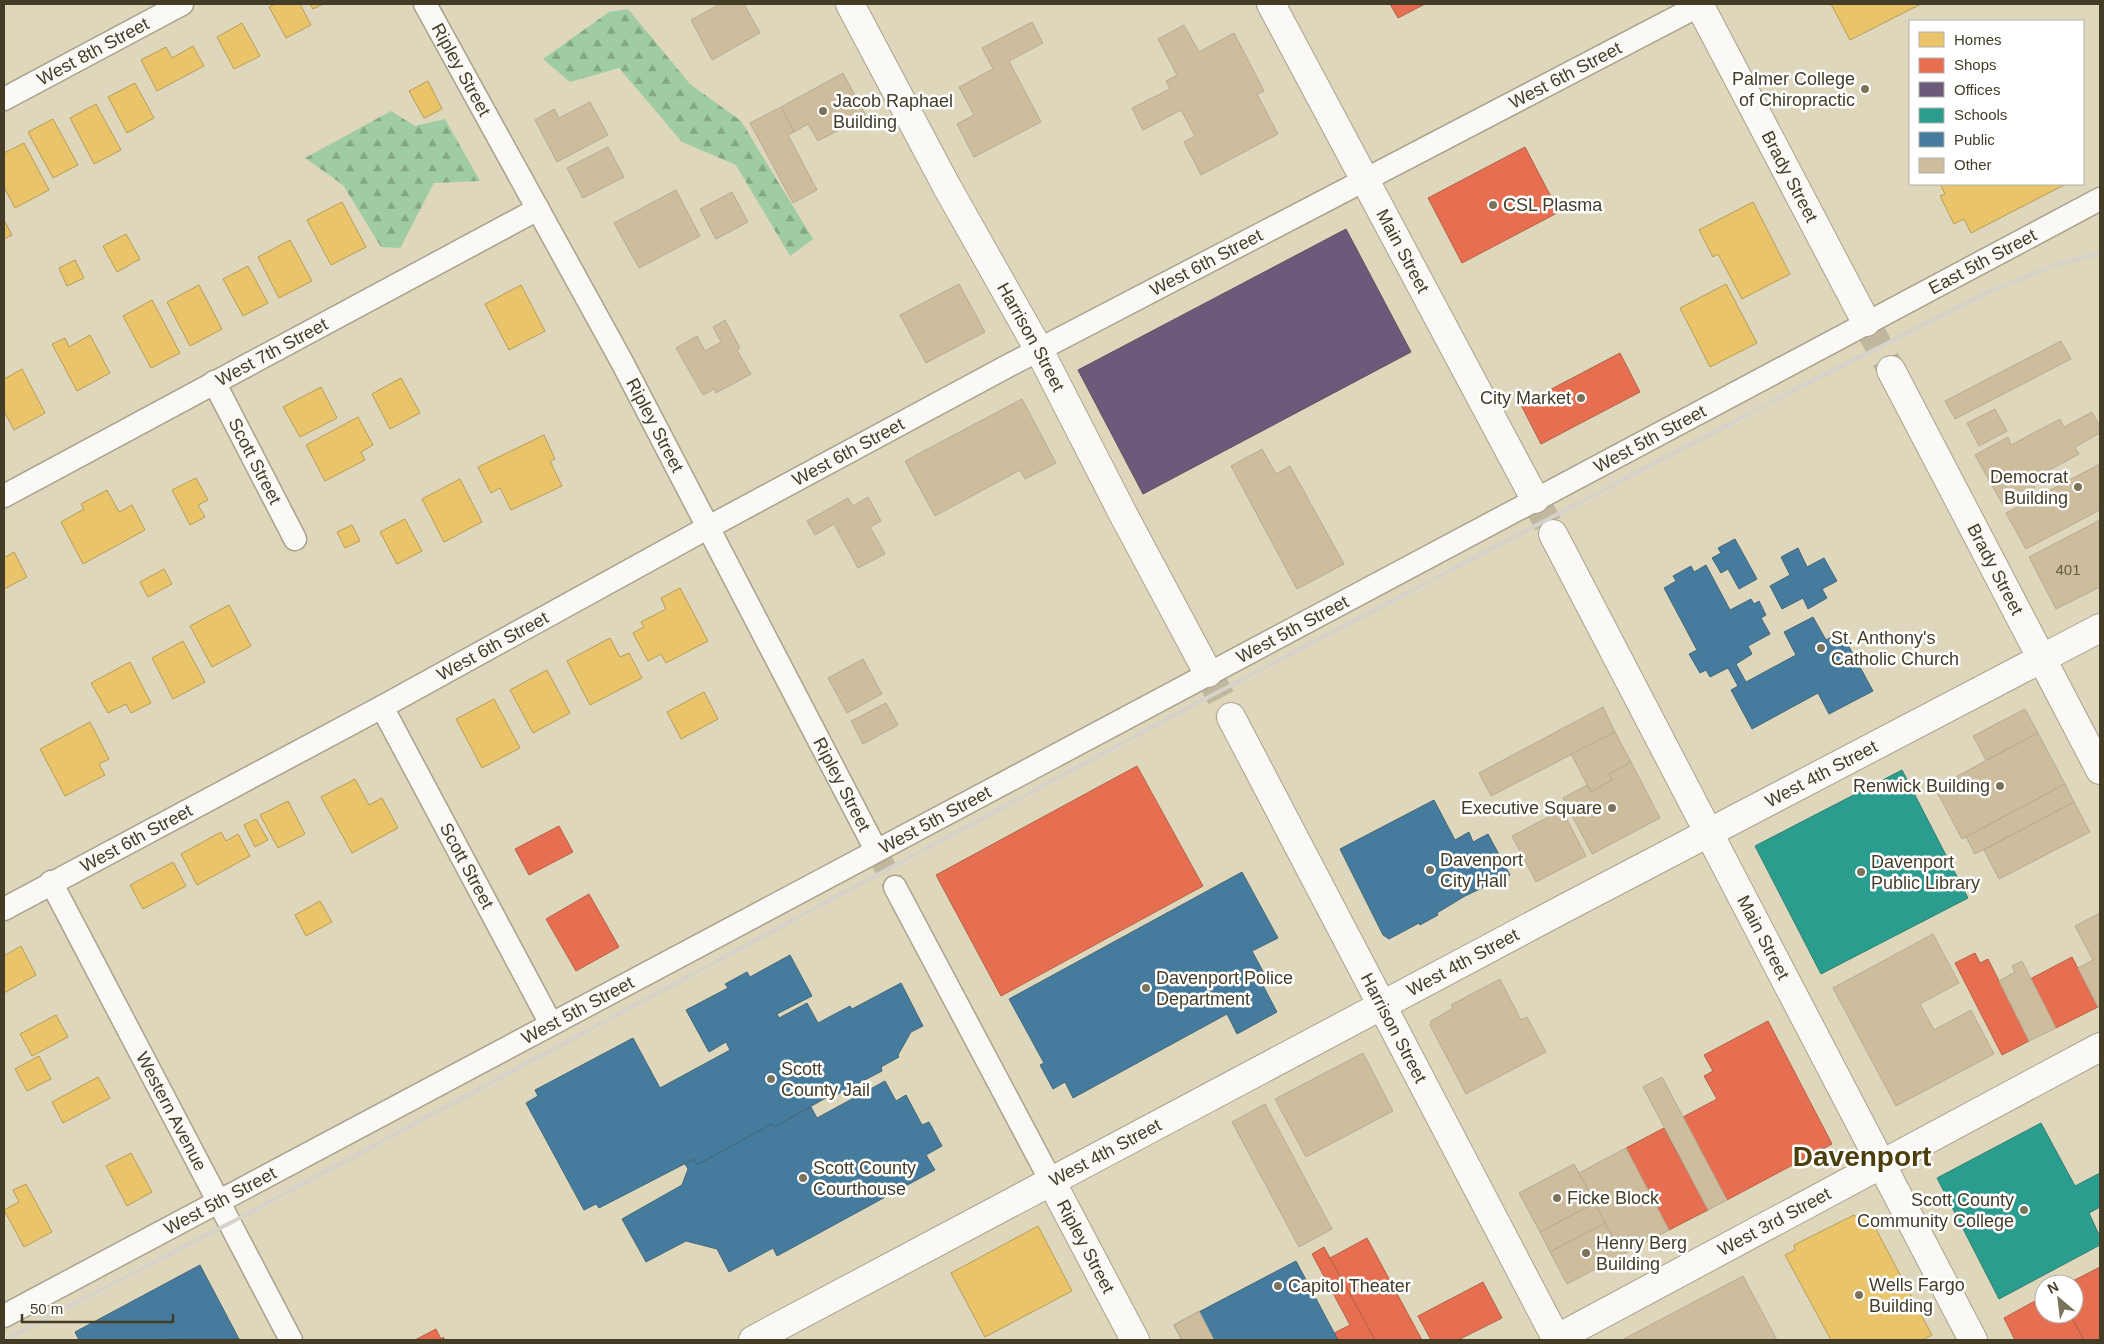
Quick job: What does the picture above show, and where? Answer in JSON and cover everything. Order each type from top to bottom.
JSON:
[{"type":"main road","name":"Harrison Street","points":[[850,4],[947,187],[1039,350],[1122,512],[1208,673]]},
{"type":"main road","name":"Main Street","points":[[1272,4],[1535,499]]},
{"type":"main road","name":"Brady Street","points":[[1700,4],[1866,322]]},
{"type":"main road","name":"Brady Street","points":[[1891,370],[2100,770]]},
{"type":"main road","name":"Main Street","points":[[1553,534],[1973,1340]]},
{"type":"main road","name":"West 4th Street","points":[[753,1340],[1382,1005],[2100,628]]},
{"type":"main road","name":"Harrison Street","points":[[1231,717],[1556,1340]]},
{"type":"main road","name":"West 3rd Street","points":[[1556,1340],[2100,1047]]},
{"type":"main road","name":"Ripley Street","points":[[1051,1181],[1135,1340]]},
{"type":"street","name":"West 8th Street","points":[[4,99],[182,4]]},
{"type":"street","name":"Ripley Street","points":[[426,4],[622,362],[876,850]]},
{"type":"street","name":"West 6th Street","points":[[4,909],[51,882],[382,707],[707,528],[1039,350],[1700,4]]},
{"type":"street","name":"East 5th Street","points":[[1866,322],[2100,199]]},
{"type":"street","name":"West 7th Street","points":[[4,496],[538,209]]},
{"type":"street","name":"West 5th Street","points":[[4,1316],[1866,322]]},
{"type":"street","name":"Scott Street","points":[[214,382],[296,539]]},
{"type":"street","name":"Scott Street","points":[[382,707],[551,1024]]},
{"type":"street","name":"Western Avenue","points":[[51,882],[291,1340]]},
{"type":"street","name":"Ripley Street","points":[[895,887],[1051,1181]]},
{"type":"green space","points":[[628,9],[690,84],[741,121],[813,239],[790,256],[736,165],[682,142],[619,68],[570,82],[543,59],[609,12]]},
{"type":"green space","points":[[391,111],[415,126],[445,119],[480,181],[434,183],[400,248],[381,247],[343,185],[305,158]]},
{"type":"building: Homes","points":[[275,4],[300,4],[311,25],[286,38],[269,7]]},
{"type":"building: Homes","points":[[310,4],[323,4],[313,9]]},
{"type":"building: Homes","points":[[1831,4],[1921,4],[1850,40]]},
{"type":"building: Homes","points":[[242,23],[260,56],[234,69],[217,37]]},
{"type":"building: Homes","points":[[193,46],[204,66],[157,91],[141,60],[166,47],[172,58]]},
{"type":"building: Homes","points":[[428,81],[442,109],[424,118],[409,91]]},
{"type":"building: Homes","points":[[135,83],[154,118],[127,133],[108,97]]},
{"type":"building: Homes","points":[[96,104],[121,150],[94,164],[70,118]]},
{"type":"building: Homes","points":[[53,119],[78,165],[53,178],[28,132]]},
{"type":"building: Homes","points":[[24,143],[49,190],[15,208],[4,187],[4,153]]},
{"type":"building: Homes","points":[[1940,185],[2064,185],[1971,233],[1964,219],[1954,224],[1940,196],[1945,194]]},
{"type":"building: Homes","points":[[342,202],[366,247],[331,265],[307,220]]},
{"type":"building: Homes","points":[[1753,202],[1790,274],[1742,299],[1718,254],[1713,257],[1699,230]]},
{"type":"building: Homes","points":[[4,220],[12,235],[4,239]]},
{"type":"building: Homes","points":[[126,234],[140,259],[117,272],[103,246]]},
{"type":"building: Homes","points":[[290,240],[312,281],[279,298],[258,257]]},
{"type":"building: Homes","points":[[75,260],[84,278],[67,286],[59,268]]},
{"type":"building: Homes","points":[[248,266],[268,303],[243,316],[223,279]]},
{"type":"building: Homes","points":[[1726,284],[1757,343],[1710,367],[1680,308]]},
{"type":"building: Homes","points":[[199,285],[222,329],[190,346],[167,302]]},
{"type":"building: Homes","points":[[521,285],[545,331],[509,350],[485,304]]},
{"type":"building: Homes","points":[[152,300],[180,353],[151,368],[123,316]]},
{"type":"building: Homes","points":[[90,335],[110,373],[77,391],[52,344],[65,338],[69,347]]},
{"type":"building: Homes","points":[[22,369],[45,413],[14,430],[4,411],[4,379]]},
{"type":"building: Homes","points":[[401,378],[420,413],[390,429],[372,394]]},
{"type":"building: Homes","points":[[321,387],[337,418],[300,437],[283,407]]},
{"type":"building: Homes","points":[[358,417],[373,445],[361,452],[365,460],[325,481],[306,445]]},
{"type":"building: Homes","points":[[544,435],[555,459],[550,461],[562,486],[511,510],[500,488],[491,493],[478,467]]},
{"type":"building: Homes","points":[[196,478],[208,500],[198,505],[205,517],[190,525],[172,490]]},
{"type":"building: Homes","points":[[460,479],[482,522],[444,542],[422,499]]},
{"type":"building: Homes","points":[[107,490],[119,512],[132,505],[145,530],[83,564],[61,522],[84,509],[81,504]]},
{"type":"building: Homes","points":[[405,519],[422,551],[397,564],[380,532]]},
{"type":"building: Homes","points":[[352,525],[360,541],[345,548],[337,532]]},
{"type":"building: Homes","points":[[14,552],[27,577],[4,589],[4,558]]},
{"type":"building: Homes","points":[[164,569],[172,584],[148,597],[140,582]]},
{"type":"building: Homes","points":[[680,588],[708,641],[666,663],[661,654],[648,661],[633,633],[644,627],[641,622],[666,609],[661,598]]},
{"type":"building: Homes","points":[[229,605],[251,646],[212,667],[190,626]]},
{"type":"building: Homes","points":[[610,638],[620,657],[629,653],[642,678],[590,705],[567,661]]},
{"type":"building: Homes","points":[[183,641],[205,682],[173,699],[152,658]]},
{"type":"building: Homes","points":[[130,662],[151,703],[131,713],[126,704],[108,713],[91,683]]},
{"type":"building: Homes","points":[[547,670],[570,713],[533,733],[510,690]]},
{"type":"building: Homes","points":[[704,692],[718,719],[681,739],[667,712]]},
{"type":"building: Homes","points":[[494,699],[520,748],[482,768],[456,719]]},
{"type":"building: Homes","points":[[90,722],[109,759],[99,764],[105,775],[65,796],[40,749]]},
{"type":"building: Homes","points":[[355,779],[369,805],[382,798],[398,828],[352,853],[321,797]]},
{"type":"building: Homes","points":[[288,801],[305,834],[278,848],[260,815]]},
{"type":"building: Homes","points":[[256,819],[268,840],[255,847],[244,825]]},
{"type":"building: Homes","points":[[221,832],[226,841],[238,834],[250,856],[197,885],[181,854]]},
{"type":"building: Homes","points":[[173,862],[186,886],[143,909],[130,885]]},
{"type":"building: Homes","points":[[320,901],[332,922],[306,936],[295,915]]},
{"type":"building: Homes","points":[[21,946],[36,975],[4,993],[4,956]]},
{"type":"building: Homes","points":[[56,1015],[68,1037],[32,1056],[20,1034]]},
{"type":"building: Homes","points":[[39,1056],[51,1079],[27,1091],[15,1069]]},
{"type":"building: Homes","points":[[98,1077],[110,1098],[63,1123],[52,1102]]},
{"type":"building: Homes","points":[[131,1153],[152,1192],[127,1206],[106,1166]]},
{"type":"building: Homes","points":[[26,1184],[52,1232],[24,1247],[4,1210],[19,1202],[13,1190]]},
{"type":"building: Homes","name":"Wells Fargo Building","points":[[1867,1212],[1932,1335],[1922,1340],[1831,1340],[1785,1255],[1795,1250],[1794,1245],[1854,1215],[1858,1218]]},
{"type":"building: Homes","points":[[1038,1226],[1072,1291],[985,1337],[951,1273]]},
{"type":"building: Shops","points":[[1390,4],[1425,4],[1398,18]]},
{"type":"building: Shops","name":"CSL Plasma","points":[[1525,147],[1559,212],[1462,263],[1428,198]]},
{"type":"building: Shops","name":"City Market","points":[[1620,353],[1640,392],[1541,444],[1521,405]]},
{"type":"building: Shops","points":[[1137,766],[1203,886],[1001,996],[936,875]]},
{"type":"building: Shops","points":[[559,826],[573,852],[529,875],[515,849]]},
{"type":"building: Shops","points":[[589,894],[619,947],[576,971],[546,919]]},
{"type":"building: Shops","points":[[1975,953],[1980,963],[1988,959],[2029,1041],[2002,1055],[1955,963]]},
{"type":"building: Shops","points":[[2072,957],[2098,1007],[2056,1028],[2030,979]]},
{"type":"building: Shops","points":[[1768,1021],[1832,1144],[1727,1200],[1683,1117],[1717,1099],[1704,1076],[1713,1071],[1704,1055]]},
{"type":"building: Shops","points":[[1664,1128],[1708,1210],[1669,1230],[1626,1148]]},
{"type":"building: Shops","points":[[1367,1238],[1422,1340],[1375,1340],[1330,1258]]},
{"type":"building: Shops","points":[[1324,1247],[1375,1340],[1338,1340],[1334,1333],[1350,1325],[1312,1254]]},
{"type":"building: Shops","points":[[2100,1267],[2100,1340],[2084,1340],[2075,1324],[2084,1324],[2084,1275]]},
{"type":"building: Shops","points":[[1483,1282],[1502,1318],[1458,1340],[1431,1340],[1418,1316]]},
{"type":"building: Shops","points":[[2034,1302],[2034,1324],[2075,1324],[2084,1340],[2015,1340],[2004,1318]]},
{"type":"building: Shops","points":[[436,1329],[441,1339],[443,1337],[445,1340],[415,1340]]},
{"type":"building: Offices","points":[[1346,229],[1411,352],[1143,494],[1078,370]]},
{"type":"building: Schools","name":"Davenport Public Library","points":[[1902,770],[1968,898],[1821,974],[1755,846]]},
{"type":"building: Schools","name":"Scott County Community College","points":[[2041,1123],[2075,1186],[2100,1173],[2100,1207],[2089,1213],[2100,1237],[2100,1245],[2046,1274],[2034,1274],[2034,1280],[1999,1299],[1937,1178]]},
{"type":"building: Public","points":[[1735,539],[1757,579],[1739,589],[1728,569],[1721,573],[1712,558],[1721,553],[1718,548]]},
{"type":"building: Public","points":[[1798,548],[1807,567],[1824,558],[1837,581],[1822,589],[1827,598],[1808,609],[1803,598],[1782,609],[1770,586],[1790,575],[1781,557]]},
{"type":"building: Public","name":"St. Anthony's Catholic Church","points":[[1706,565],[1730,610],[1751,599],[1754,604],[1759,601],[1766,615],[1761,618],[1770,634],[1748,646],[1752,654],[1736,664],[1746,682],[1796,655],[1784,632],[1813,617],[1826,640],[1841,632],[1873,691],[1829,714],[1818,693],[1752,729],[1731,690],[1738,686],[1728,668],[1710,677],[1706,670],[1700,673],[1689,654],[1697,650],[1664,588],[1676,581],[1673,576],[1691,566],[1694,572]]},
{"type":"building: Public","name":"Davenport City Hall","points":[[1434,800],[1455,840],[1469,832],[1473,842],[1488,834],[1510,875],[1465,896],[1437,913],[1438,915],[1389,939],[1383,935],[1340,849]]},
{"type":"building: Public","name":"Davenport Police Department","points":[[1242,872],[1278,938],[1252,951],[1265,975],[1259,978],[1277,1012],[1237,1034],[1227,1014],[1073,1098],[1065,1082],[1053,1089],[1040,1065],[1044,1063],[1009,999]]},
{"type":"building: Public","name":"Scott County Jail","points":[[790,955],[812,996],[777,1014],[779,1018],[807,1003],[818,1023],[850,1006],[852,1009],[901,983],[923,1026],[911,1032],[898,1055],[899,1057],[881,1067],[882,1071],[834,1096],[833,1094],[774,1127],[772,1124],[697,1165],[694,1159],[599,1208],[596,1204],[584,1210],[526,1103],[538,1096],[535,1090],[633,1038],[660,1088],[730,1050],[726,1042],[709,1052],[686,1010],[728,988],[725,984],[747,972],[750,977]]},
{"type":"building: Public","name":"Scott County Courthouse","points":[[885,1081],[896,1101],[906,1095],[922,1125],[929,1122],[942,1146],[926,1155],[935,1170],[777,1256],[773,1248],[729,1272],[717,1249],[686,1241],[646,1262],[622,1219],[682,1185],[688,1169],[685,1164],[694,1159],[697,1165],[772,1124],[774,1127],[811,1107],[817,1118]]},
{"type":"building: Public","name":"Capitol Theater","points":[[1296,1261],[1338,1340],[1182,1340],[1174,1325]]},
{"type":"building: Public","points":[[200,1265],[239,1339],[79,1340],[75,1332]]},
{"type":"building: Other","points":[[720,4],[744,4],[760,33],[712,60],[691,20]]},
{"type":"building: Other","points":[[1032,22],[1043,43],[1009,61],[1041,122],[974,157],[957,124],[974,115],[959,87],[993,69],[982,48]]},
{"type":"building: Other","points":[[1184,25],[1199,52],[1234,33],[1264,91],[1257,94],[1278,134],[1201,175],[1184,142],[1195,136],[1181,110],[1143,130],[1132,108],[1170,89],[1166,81],[1177,75],[1158,39]]},
{"type":"building: Other","name":"Jacob Raphael Building","points":[[843,73],[866,116],[818,141],[808,124],[794,132],[781,107]]},
{"type":"building: Other","points":[[590,102],[608,135],[557,162],[535,120],[554,109],[559,118]]},
{"type":"building: Other","points":[[781,107],[794,132],[788,135],[817,190],[793,203],[750,123]]},
{"type":"building: Other","points":[[608,147],[624,177],[583,198],[567,168]]},
{"type":"building: Other","points":[[676,190],[700,236],[639,268],[614,223]]},
{"type":"building: Other","points":[[732,192],[748,222],[716,239],[700,209]]},
{"type":"building: Other","points":[[959,284],[985,332],[926,363],[900,315]]},
{"type":"building: Other","points":[[725,320],[740,348],[737,350],[751,374],[716,393],[714,389],[703,395],[676,348],[697,336],[705,351],[721,342],[713,327]]},
{"type":"building: Other","points":[[2061,341],[2071,359],[1955,419],[1945,401]]},
{"type":"building: Other","points":[[1022,399],[1056,463],[1025,479],[1020,470],[935,516],[905,461]]},
{"type":"building: Other","points":[[1995,409],[2007,431],[1979,446],[1967,423]]},
{"type":"building: Other","points":[[2092,412],[2100,427],[2100,433],[2075,447],[2079,454],[2031,480],[2035,488],[2003,505],[1975,455],[2008,437],[2011,445],[2060,419],[2064,427]]},
{"type":"building: Other","points":[[1262,449],[1276,474],[1290,466],[1344,564],[1297,589],[1231,466]]},
{"type":"building: Other","name":"Democrat Building","points":[[2100,464],[2100,510],[2026,549],[2006,513]]},
{"type":"building: Other","points":[[868,497],[881,521],[870,527],[885,554],[858,568],[834,524],[815,535],[807,521],[848,498],[853,506]]},
{"type":"building: Other","points":[[2100,520],[2100,587],[2056,609],[2029,557]]},
{"type":"building: Other","points":[[863,659],[882,694],[847,713],[828,678]]},
{"type":"building: Other","points":[[886,703],[898,725],[863,744],[851,721]]},
{"type":"building: Other","points":[[1603,707],[1615,732],[1491,796],[1479,773]]},
{"type":"building: Other","points":[[2025,709],[2038,733],[1986,760],[1973,736]]},
{"type":"building: Other","points":[[1615,732],[1631,762],[1609,774],[1612,780],[1591,792],[1571,754]]},
{"type":"building: Other","name":"Renwick Building","points":[[2038,733],[2065,784],[1962,839],[1935,788]]},
{"type":"building: Other","name":"Executive Square","points":[[1631,762],[1660,818],[1592,854],[1563,798],[1587,785],[1591,792],[1612,780],[1609,774]]},
{"type":"building: Other","points":[[2065,784],[2074,802],[1975,854],[1966,837]]},
{"type":"building: Other","points":[[2074,802],[2090,832],[1999,879],[1984,850]]},
{"type":"building: Other","points":[[1562,810],[1586,856],[1536,882],[1512,836]]},
{"type":"building: Other","points":[[2100,913],[2100,1005],[2098,1007],[2078,968],[2093,960],[2075,926]]},
{"type":"building: Other","points":[[1933,934],[1959,983],[1920,1004],[1934,1030],[1971,1010],[1994,1054],[1896,1106],[1833,988]]},
{"type":"building: Other","points":[[2022,961],[2056,1028],[2029,1041],[1999,981],[2015,972],[2012,966]]},
{"type":"building: Other","points":[[1500,979],[1521,1020],[1527,1017],[1546,1052],[1466,1094],[1430,1025],[1431,1021],[1453,1008],[1451,1005]]},
{"type":"building: Other","points":[[1363,1053],[1393,1111],[1306,1157],[1275,1099]]},
{"type":"building: Other","points":[[1662,1077],[1727,1200],[1708,1210],[1643,1087]]},
{"type":"building: Other","points":[[1265,1104],[1332,1229],[1299,1247],[1232,1122]]},
{"type":"building: Other","points":[[1626,1148],[1669,1230],[1622,1255],[1579,1173]]},
{"type":"building: Other","name":"Ficke Block","points":[[1574,1164],[1595,1203],[1540,1232],[1519,1193]]},
{"type":"building: Other","points":[[1595,1203],[1605,1223],[1550,1252],[1540,1232]]},
{"type":"building: Other","name":"Henry Berg Building","points":[[1605,1223],[1622,1255],[1567,1284],[1550,1252]]},
{"type":"building: Other","points":[[1743,1276],[1777,1340],[1622,1340]]},
{"type":"building: Other","points":[[1199,1311],[1214,1340],[1182,1340],[1174,1325]]},
{"type":"tunnel","points":[[1866,322],[1891,370]]},
{"type":"tunnel","points":[[1535,499],[1553,534]]},
{"type":"tunnel","points":[[1208,673],[1231,717]]},
{"type":"tunnel","points":[[876,850],[895,887]]},
{"type":"railway","points":[[4,1340],[230,1223],[1180,712],[1781,397],[1986,293],[2058,264],[2100,253]]},
{"type":"place","name":"Palmer College of Chiropractic","points":[[1865,89]]},
{"type":"place","name":"Jacob Raphael Building","points":[[823,111]]},
{"type":"place","name":"CSL Plasma","points":[[1493,205]]},
{"type":"place","name":"City Market","points":[[1581,398]]},
{"type":"place","name":"Democrat Building","points":[[2078,487]]},
{"type":"place","name":"St. Anthony's Catholic Church","points":[[1821,648]]},
{"type":"place","name":"Renwick Building","points":[[2000,786]]},
{"type":"place","name":"Executive Square","points":[[1612,808]]},
{"type":"place","name":"Davenport City Hall","points":[[1430,870]]},
{"type":"place","name":"Davenport Public Library","points":[[1861,872]]},
{"type":"place","name":"Davenport Police Department","points":[[1146,988]]},
{"type":"place","name":"Scott County Jail","points":[[771,1079]]},
{"type":"place","name":"Scott County Courthouse","points":[[803,1178]]},
{"type":"place","name":"Ficke Block","points":[[1557,1198]]},
{"type":"place","name":"Scott County Community College","points":[[2024,1210]]},
{"type":"place","name":"Henry Berg Building","points":[[1586,1253]]},
{"type":"place","name":"Capitol Theater","points":[[1278,1286]]},
{"type":"place","name":"Wells Fargo Building","points":[[1859,1295]]},
{"type":"district","name":"Davenport","points":[[1862,1156]]}]
